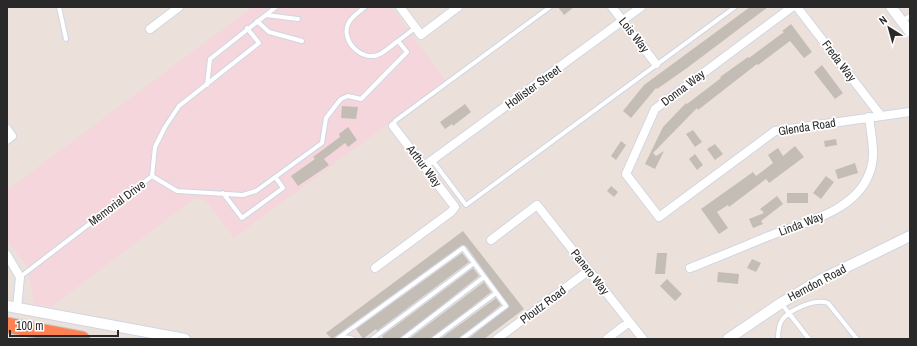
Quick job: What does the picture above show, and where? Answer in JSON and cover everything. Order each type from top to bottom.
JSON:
[{"type":"highway","points":[[7,325],[82,339]]},
{"type":"street","points":[[150,29],[179,7]]},
{"type":"street","points":[[400,7],[421,35],[458,7]]},
{"type":"street","name":"Lois Way","points":[[612,7],[656,64]]},
{"type":"street","name":"Hollister Street","points":[[424,166],[641,7]]},
{"type":"street","name":"Donna Way","points":[[659,217],[626,174],[655,109],[792,7]]},
{"type":"street","name":"Freda Way","points":[[797,7],[880,116]]},
{"type":"street","points":[[891,7],[906,18],[910,32]]},
{"type":"street","name":"Glenda Road","points":[[659,217],[775,131],[910,112]]},
{"type":"street","name":"Linda Way","points":[[690,268],[825,216],[852,196],[864,184],[872,168],[873,154],[869,117]]},
{"type":"street","name":"Arthur Way","points":[[375,268],[451,212],[455,207],[393,126]]},
{"type":"street","points":[[7,128],[10,138]]},
{"type":"street","name":"Panero Way","points":[[491,240],[537,205],[643,339]]},
{"type":"street","name":"Herndon Road","points":[[728,339],[781,302],[820,280],[910,236]]},
{"type":"street","points":[[7,255],[20,277],[20,290],[12,307],[185,339]]},
{"type":"street","name":"Ploutz Road","points":[[497,339],[588,271]]},
{"type":"street","points":[[607,339],[629,322]]},
{"type":"lane","points":[[59,7],[66,38]]},
{"type":"lane","points":[[207,85],[210,59],[247,28],[276,7]]},
{"type":"lane","points":[[364,7],[348,24],[347,36],[353,48],[360,54],[368,56],[378,55],[416,28]]},
{"type":"lane","points":[[393,126],[395,121],[550,7]]},
{"type":"lane","points":[[432,160],[466,205],[735,7]]},
{"type":"lane","points":[[266,15],[298,19]]},
{"type":"lane","points":[[257,21],[269,32],[302,41]]},
{"type":"lane","name":"Memorial Drive","points":[[20,277],[152,176],[155,147],[165,127],[179,106],[259,43],[247,28]]},
{"type":"lane","points":[[152,176],[177,191],[243,195],[256,191],[276,178],[322,143],[326,118],[342,98],[352,96],[361,99],[407,52],[398,41]]},
{"type":"lane","points":[[223,193],[242,218],[283,188],[276,178]]},
{"type":"lane","points":[[339,338],[463,248],[506,306],[462,339]]},
{"type":"lane","points":[[372,339],[474,264]]},
{"type":"lane","points":[[403,339],[484,277]]},
{"type":"lane","points":[[434,339],[496,293]]},
{"type":"lane","points":[[778,339],[780,324],[789,314],[812,301],[821,300],[828,303],[857,339]]},
{"type":"lane","points":[[781,302],[809,339]]},
{"type":"lane","points":[[339,338],[352,339]]},
{"type":"shaded area","points":[[252,7],[391,7],[446,81],[234,238],[205,200],[195,198],[51,307],[34,304],[27,266],[7,241],[7,190]]},
{"type":"building","points":[[558,7],[574,7],[564,15]]},
{"type":"building","points":[[750,7],[768,7],[687,68],[657,89],[656,88],[631,118],[623,111],[644,85]]},
{"type":"building","points":[[791,24],[812,52],[804,58],[790,41],[758,65],[757,64],[698,110],[697,108],[653,153],[656,156],[664,151],[655,169],[645,164],[663,127],[686,103],[687,104],[721,78],[720,77],[784,32],[782,31]]},
{"type":"building","points":[[822,65],[843,93],[835,99],[814,72]]},
{"type":"building","points":[[465,104],[471,112],[453,126],[452,124],[445,129],[440,122]]},
{"type":"building","points":[[342,106],[358,107],[356,119],[341,118]]},
{"type":"building","points":[[348,127],[357,140],[348,147],[345,143],[324,159],[329,165],[298,186],[291,176],[315,159],[313,157],[340,137],[339,134]]},
{"type":"building","points":[[693,130],[702,142],[695,147],[686,134]]},
{"type":"building","points":[[836,139],[837,145],[825,147],[824,141]]},
{"type":"building","points":[[621,141],[626,145],[616,160],[611,156]]},
{"type":"building","points":[[715,144],[723,154],[715,160],[707,149]]},
{"type":"building","points":[[795,146],[804,157],[769,183],[766,179],[729,207],[728,205],[717,212],[728,228],[719,234],[701,209],[753,172],[756,176],[773,163],[768,155],[778,148],[783,156]]},
{"type":"building","points":[[695,154],[703,165],[697,170],[689,159]]},
{"type":"building","points":[[855,163],[858,173],[838,179],[835,170]]},
{"type":"building","points":[[826,176],[834,182],[821,199],[813,193]]},
{"type":"building","points":[[611,186],[618,192],[614,197],[607,191]]},
{"type":"building","points":[[787,193],[808,193],[808,203],[787,203]]},
{"type":"building","points":[[777,196],[783,204],[761,221],[763,224],[753,228],[749,219],[764,213],[760,209]]},
{"type":"building","points":[[463,231],[524,309],[484,339],[468,339],[509,306],[466,246],[462,245],[332,339],[326,333]]},
{"type":"building","points":[[462,253],[469,262],[377,331],[376,329],[363,339],[356,329]]},
{"type":"building","points":[[657,253],[667,253],[665,274],[655,274]]},
{"type":"building","points":[[752,259],[761,263],[756,272],[747,268]]},
{"type":"building","points":[[473,268],[479,276],[400,339],[384,339],[382,336]]},
{"type":"building","points":[[718,272],[739,274],[738,284],[717,282]]},
{"type":"building","points":[[667,279],[682,294],[675,301],[660,286]]},
{"type":"building","points":[[484,282],[491,292],[431,339],[409,339]]},
{"type":"building","points":[[496,298],[501,305],[459,339],[440,339]]}]
